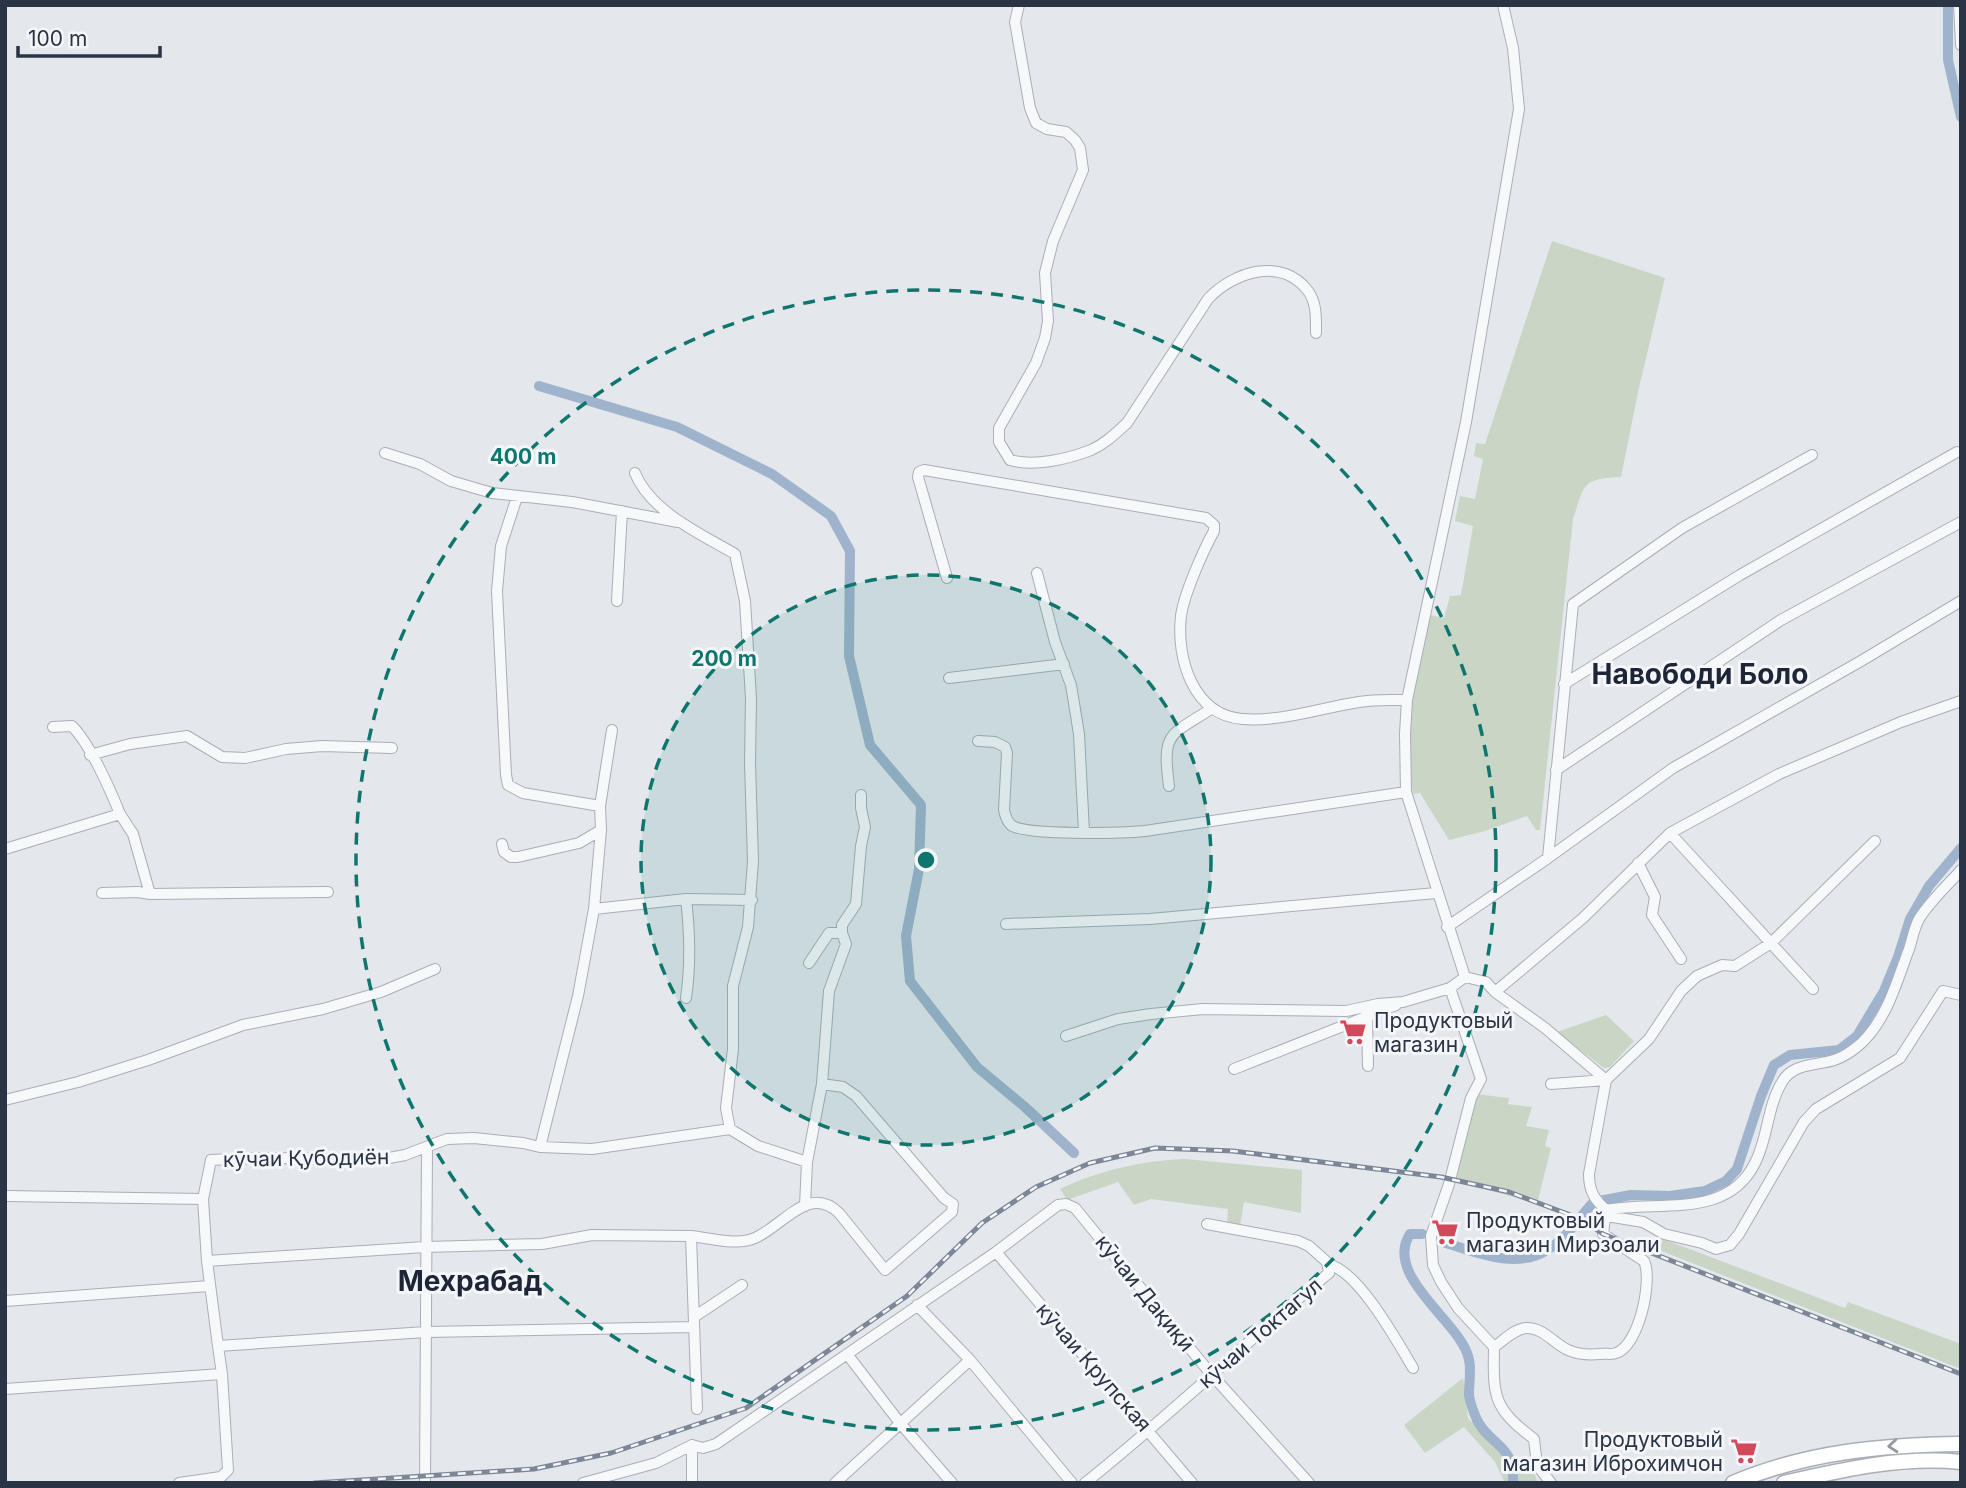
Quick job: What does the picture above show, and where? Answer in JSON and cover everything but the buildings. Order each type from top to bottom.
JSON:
[{"type":"main road","points":[[1733,1483],[1804,1458],[1858,1449],[1961,1444]]},
{"type":"main road","points":[[1784,1483],[1846,1469],[1901,1462],[1961,1462]]},
{"type":"street","points":[[1019,5],[1014,22],[1030,108],[1036,123],[1047,129],[1066,132],[1075,140],[1080,148],[1083,170],[1053,241],[1045,273],[1048,321],[1045,338],[1036,362],[999,428],[999,442],[1010,460],[1024,464],[1065,457],[1093,449],[1111,438],[1127,423],[1208,299],[1221,285],[1241,274],[1262,271],[1281,273],[1296,281],[1308,291],[1316,309],[1316,333]]},
{"type":"street","points":[[1465,976],[1447,927],[1406,792],[1405,734],[1407,700],[1466,422],[1519,109],[1513,48],[1503,5]]},
{"type":"street","points":[[1959,5],[1961,44]]},
{"type":"street","points":[[1564,684],[1740,575],[1957,452]]},
{"type":"street","points":[[385,453],[420,464],[451,481],[492,493],[572,502],[678,522]]},
{"type":"street","points":[[1548,858],[1573,604],[1682,528],[1812,454]]},
{"type":"street","points":[[947,578],[918,477],[919,472],[924,470],[1206,519],[1214,525],[1214,531],[1181,614],[1181,641],[1185,670],[1197,694],[1211,709],[1239,719],[1270,719],[1361,701],[1407,700]]},
{"type":"street","points":[[635,472],[639,484],[678,522],[735,554],[741,575],[751,698],[752,900],[733,986],[733,1049],[726,1108],[730,1129],[758,1146],[807,1162]]},
{"type":"street","points":[[517,497],[501,545],[497,591],[508,785],[523,793],[600,806]]},
{"type":"street","points":[[617,601],[622,511]]},
{"type":"street","points":[[1556,770],[1781,620],[1961,522]]},
{"type":"street","points":[[1037,573],[1055,642],[1071,685],[1079,734],[1084,832]]},
{"type":"street","points":[[1447,927],[1672,768],[1961,601]]},
{"type":"street","points":[[949,678],[1064,664]]},
{"type":"street","points":[[1495,992],[1583,918],[1670,833],[1779,774],[1902,722],[1961,701]]},
{"type":"street","points":[[1169,786],[1166,752],[1169,738],[1211,709]]},
{"type":"street","points":[[52,727],[72,726],[80,734],[108,785],[120,814],[133,834],[150,894]]},
{"type":"street","points":[[540,1147],[578,996],[594,909],[601,830],[600,806],[612,730]]},
{"type":"street","points":[[90,755],[130,744],[187,736],[222,757],[245,758],[286,749],[322,746],[392,748]]},
{"type":"street","points":[[978,741],[995,742],[1005,747],[1006,818],[1014,827],[1034,831],[1145,831],[1406,792]]},
{"type":"street","points":[[805,1206],[807,1162],[822,1083],[826,1006],[845,948],[842,925],[856,904],[865,827],[861,795]]},
{"type":"street","points":[[5,849],[120,814]]},
{"type":"street","points":[[502,844],[504,852],[510,857],[518,857],[579,843],[601,830]]},
{"type":"street","points":[[1670,833],[1813,989]]},
{"type":"street","points":[[1875,841],[1772,943],[1735,966],[1723,965],[1697,976],[1681,991],[1649,1039],[1606,1080],[1589,1174],[1591,1194],[1606,1213],[1643,1222],[1664,1234],[1716,1249],[1730,1245],[1804,1122],[1816,1109],[1870,1079],[1900,1058],[1943,991],[1961,995]]},
{"type":"street","points":[[1638,863],[1655,897],[1652,915],[1681,959]]},
{"type":"street","points":[[1606,1213],[1647,1205],[1696,1204],[1721,1198],[1741,1183],[1755,1163],[1782,1081],[1795,1068],[1835,1060],[1853,1051],[1869,1036],[1889,1002],[1919,920],[1961,870]]},
{"type":"street","points":[[102,893],[328,892]]},
{"type":"street","points":[[1006,924],[1150,919],[1436,892]]},
{"type":"street","points":[[594,909],[686,900],[752,900]]},
{"type":"street","points":[[686,900],[691,964],[686,998]]},
{"type":"street","points":[[809,963],[829,933],[842,933]]},
{"type":"street","points":[[5,1100],[78,1082],[148,1060],[243,1025],[323,1009],[381,992],[435,968]]},
{"type":"street","points":[[1465,976],[1486,982],[1606,1080]]},
{"type":"street","points":[[1234,1069],[1403,1002],[1450,988],[1465,976]]},
{"type":"street","points":[[1450,988],[1481,1079],[1471,1098],[1449,1184],[1431,1236],[1433,1265],[1458,1308],[1494,1348],[1493,1382],[1498,1406],[1534,1440],[1537,1465],[1550,1483]]},
{"type":"street","points":[[1066,1036],[1118,1019],[1151,1014],[1203,1009],[1346,1011],[1403,1002]]},
{"type":"street","points":[[1367,1018],[1368,1066]]},
{"type":"street","points":[[1551,1084],[1606,1080]]},
{"type":"street","points":[[206,1261],[425,1247],[542,1244],[592,1235],[754,1239],[805,1206],[818,1201],[831,1205],[885,1270],[948,1217],[953,1204],[944,1198],[856,1096],[843,1087],[822,1083]]},
{"type":"street","name":"кӯчаи Қубодиён","points":[[203,1199],[211,1160],[384,1159],[427,1148],[447,1139],[466,1138],[540,1147],[592,1149],[730,1129]]},
{"type":"street","points":[[425,1483],[427,1148]]},
{"type":"street","points":[[5,1196],[203,1199],[206,1261],[222,1374],[229,1465],[228,1470],[221,1476],[178,1483]]},
{"type":"street","name":"кӯчаи Дақиқӣ","points":[[996,1252],[1061,1205],[1075,1208],[1212,1374],[1309,1483]]},
{"type":"street","points":[[1494,1348],[1525,1328],[1539,1330],[1568,1350],[1585,1355],[1616,1354],[1627,1346],[1634,1335],[1644,1303],[1647,1267],[1644,1261],[1603,1234],[1606,1213]]},
{"type":"street","name":"кӯчаи Токтагул","points":[[1085,1483],[1150,1432],[1212,1374],[1329,1273],[1329,1265],[1305,1244],[1207,1224]]},
{"type":"street","points":[[691,1236],[697,1409]]},
{"type":"street","points":[[583,1483],[604,1481],[656,1463],[692,1445],[703,1448],[716,1444],[996,1252]]},
{"type":"street","name":"кӯчаи Крупская","points":[[996,1252],[1192,1483]]},
{"type":"street","points":[[1329,1265],[1342,1269],[1377,1309],[1413,1368]]},
{"type":"street","points":[[218,1346],[426,1332],[694,1322],[742,1285]]},
{"type":"street","points":[[5,1301],[209,1286]]},
{"type":"street","points":[[917,1305],[970,1360],[1072,1483]]},
{"type":"street","points":[[847,1354],[900,1423],[952,1483]]},
{"type":"street","points":[[835,1483],[970,1360]]},
{"type":"street","points":[[5,1389],[222,1374]]},
{"type":"street","points":[[692,1445],[692,1483]]},
{"type":"green space","points":[[1552,241],[1665,278],[1621,477],[1599,479],[1587,485],[1573,519],[1540,830],[1536,830],[1527,816],[1449,840],[1420,793],[1413,794],[1407,750],[1409,702],[1428,615],[1444,618],[1450,596],[1461,595],[1473,526],[1455,521],[1460,496],[1475,499],[1483,459],[1474,456],[1476,443],[1485,444]]},
{"type":"green space","points":[[1606,1015],[1634,1041],[1610,1067],[1604,1068],[1557,1032]]},
{"type":"green space","points":[[1475,1094],[1509,1098],[1508,1104],[1532,1107],[1526,1126],[1549,1130],[1545,1146],[1551,1148],[1537,1204],[1451,1179]]},
{"type":"green space","points":[[1185,1159],[1302,1170],[1301,1213],[1244,1202],[1240,1226],[1227,1224],[1228,1209],[1151,1199],[1134,1205],[1118,1182],[1067,1200],[1060,1189],[1121,1168]]},
{"type":"green space","points":[[1663,1239],[1845,1308],[1848,1302],[1961,1344],[1961,1369],[1659,1250]]},
{"type":"green space","points":[[1463,1378],[1468,1418],[1504,1457],[1510,1473],[1510,1483],[1505,1483],[1495,1462],[1464,1427],[1425,1453],[1404,1425]]},
{"type":"green space","points":[[1529,1461],[1538,1483],[1518,1483],[1519,1464]]},
{"type":"waterway","points":[[1948,5],[1948,60],[1961,117]]},
{"type":"waterway","points":[[539,386],[677,427],[772,474],[831,516],[850,551],[849,656],[870,745],[921,805],[919,869],[906,936],[910,981],[977,1067],[1074,1153]]},
{"type":"waterway","points":[[1599,1201],[1631,1195],[1670,1196],[1705,1191],[1726,1181],[1737,1169],[1774,1065],[1790,1055],[1839,1050],[1857,1036],[1884,991],[1910,919],[1929,886],[1961,848]]},
{"type":"waterway","points":[[1443,1242],[1495,1257],[1522,1259],[1535,1256],[1560,1240],[1592,1204]]},
{"type":"waterway","points":[[1422,1234],[1410,1234],[1405,1248],[1411,1277],[1466,1350],[1472,1408],[1482,1428],[1506,1453],[1513,1470],[1513,1483]]},
{"type":"railway","points":[[314,1483],[534,1469],[611,1453],[746,1408],[907,1296],[982,1223],[1036,1187],[1090,1163],[1155,1148],[1233,1151],[1441,1177],[1509,1192],[1581,1219],[1603,1234],[1961,1374]]},
{"type":"place","name":"Продуктовый магазин","points":[[1353,1032]]},
{"type":"place","name":"Продуктовый магазин Мирзоали","points":[[1445,1232]]},
{"type":"place","name":"Продуктовый магазин Иброхимчон","points":[[1744,1451]]},
{"type":"district","name":"Навободи Боло","points":[[1700,674]]},
{"type":"district","name":"Мехрабад","points":[[470,1281]]}]
